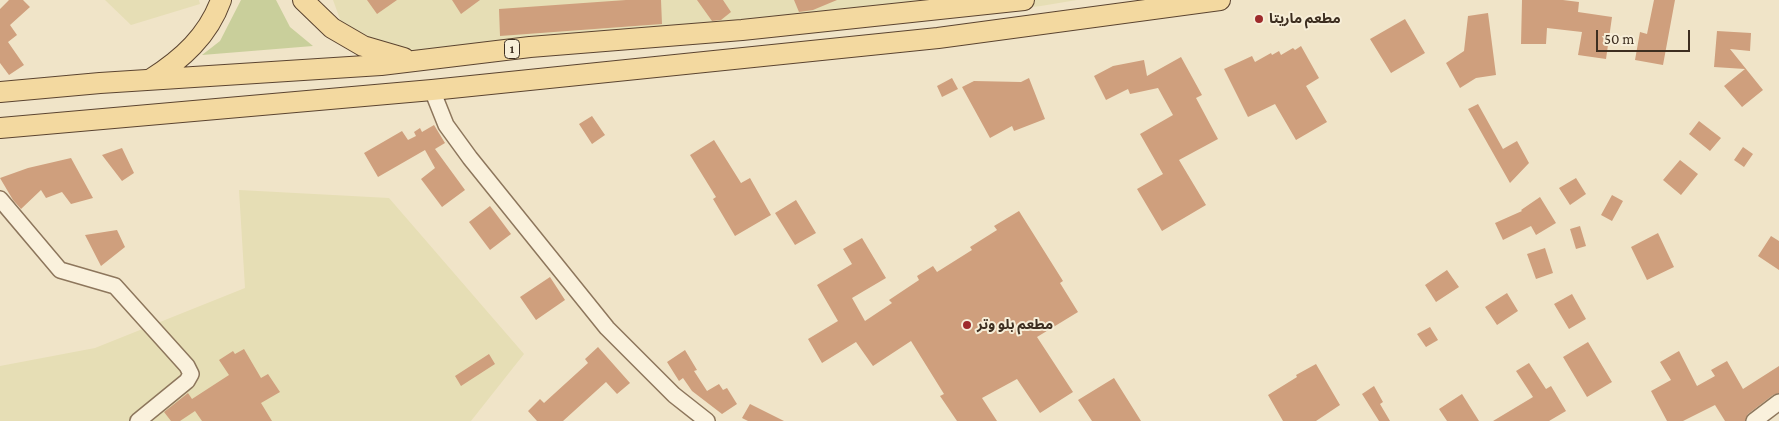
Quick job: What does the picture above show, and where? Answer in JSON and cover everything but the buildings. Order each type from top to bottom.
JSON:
[{"type":"main road","points":[[150,80],[175,63],[205,33],[221,0]]},
{"type":"main road","points":[[303,0],[332,28],[363,46],[413,61]]},
{"type":"main road","name":"1","points":[[0,92],[381,65],[530,47],[742,30],[1024,0]]},
{"type":"main road","points":[[0,128],[432,90],[741,59],[938,38],[1220,0]]},
{"type":"main road","points":[[741,59],[742,30]]},
{"type":"street","points":[[432,90],[446,124],[470,158],[607,328],[674,395],[707,421]]},
{"type":"street","points":[[0,199],[60,270],[115,286],[187,366],[191,374],[187,381],[138,421]]},
{"type":"street","points":[[1754,421],[1779,402]]},
{"type":"shaded area","points":[[105,0],[199,0],[200,4],[131,25]]},
{"type":"shaded area","points":[[333,0],[1077,0],[1041,6],[744,40],[394,60],[345,33]]},
{"type":"shaded area","points":[[239,190],[389,198],[524,354],[471,421],[0,421],[0,366],[95,348],[245,288]]},
{"type":"green space","points":[[241,0],[276,0],[290,27],[313,46],[202,55],[220,41]]},
{"type":"place","name":"مطعم ماريتا","points":[[1259,19]]},
{"type":"place","name":"مطعم بلو وتر","points":[[967,325]]}]
